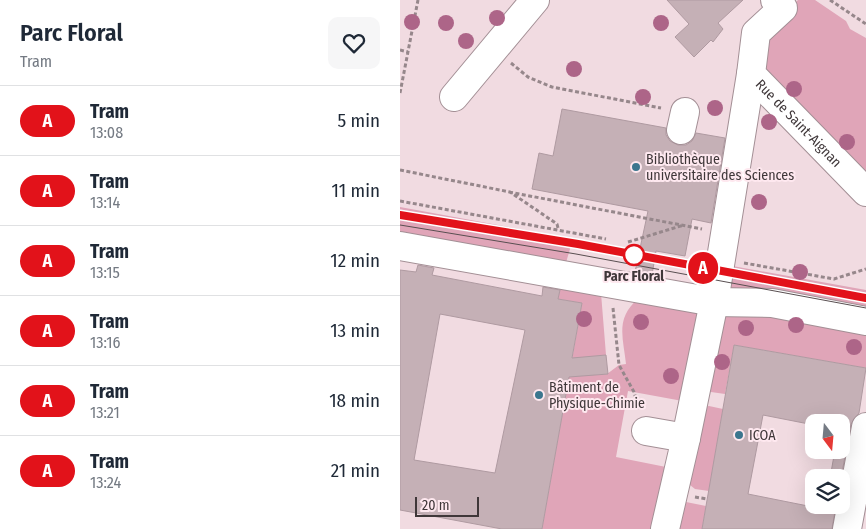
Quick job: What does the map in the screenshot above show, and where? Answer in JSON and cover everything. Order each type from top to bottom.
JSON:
[{"type":"lane","points":[[454,97],[535,0]]},
{"type":"lane","name":"Rue de Saint-Aignan","points":[[775,0],[782,8],[756,33],[751,74],[866,192]]},
{"type":"lane","points":[[665,529],[714,302],[751,74]]},
{"type":"lane","points":[[400,246],[714,302],[772,303],[866,320]]},
{"type":"lane","points":[[846,529],[866,428]]},
{"type":"lane","points":[[646,431],[686,438]]},
{"type":"path","points":[[400,93],[418,0]]},
{"type":"path","points":[[830,0],[866,24]]},
{"type":"path","points":[[494,49],[528,77],[552,87],[683,121]]},
{"type":"path","points":[[400,50],[408,52]]},
{"type":"path","points":[[400,170],[685,225],[628,242]]},
{"type":"path","points":[[509,192],[557,224],[558,228]]},
{"type":"path","points":[[400,201],[558,228],[606,239]]},
{"type":"path","points":[[720,259],[834,279],[866,269]]},
{"type":"path","points":[[610,282],[619,365],[634,392],[646,431]]},
{"type":"shaded area","points":[[798,0],[815,0],[846,21],[850,29],[866,38],[866,179],[765,77],[769,29]]},
{"type":"shaded area","points":[[400,207],[568,238],[570,249],[565,266],[400,239]]},
{"type":"shaded area","points":[[727,265],[866,290],[866,315],[723,289]]},
{"type":"shaded area","points":[[561,283],[601,293],[606,355],[591,357],[593,375],[607,374],[619,365],[626,364],[622,328],[626,313],[639,298],[703,310],[688,402],[628,391],[616,457],[666,467],[654,529],[542,529],[582,303],[558,299]]},
{"type":"shaded area","points":[[764,309],[866,332],[866,368],[734,345],[725,394],[711,392],[706,388],[721,315]]},
{"type":"shaded area","points":[[709,406],[723,409],[709,491],[695,489],[690,485],[688,479],[704,407]]},
{"type":"shaded area","points":[[686,502],[706,506],[702,529],[678,529],[683,505]]},
{"type":"building","points":[[667,0],[743,0],[718,23],[723,29],[713,42],[711,40],[694,57],[675,37],[689,24]]},
{"type":"building","name":"Bibliothèque universitaire des Sciences","points":[[562,109],[666,128],[666,135],[670,141],[678,145],[686,145],[692,141],[696,133],[725,138],[711,223],[692,219],[685,256],[656,251],[652,275],[635,272],[648,211],[532,189],[539,153],[553,156]]},
{"type":"building","name":"Bâtiment de Physique-Chimie","points":[[418,265],[434,268],[432,275],[542,296],[543,287],[560,290],[558,299],[582,303],[572,358],[606,355],[608,374],[569,377],[542,529],[502,529],[400,510],[400,270],[416,272]],"holes":[[[440,314],[525,330],[495,473],[414,460]]]},
{"type":"building","name":"ICOA","points":[[734,345],[866,368],[859,413],[851,424],[850,429],[850,414],[805,414],[805,423],[763,415],[748,494],[805,505],[805,514],[834,514],[832,529],[702,529]]},
{"type":"building","name":"ICOA","points":[[833,459],[845,459],[843,469],[832,469]]},
{"type":"tram line","points":[[400,215],[578,244],[866,298]]},
{"type":"tram line","name":"A","points":[[400,215],[578,244],[866,298]]},
{"type":"tram line","points":[[400,225],[576,254],[866,308]]},
{"type":"place","name":"Bibliothèque universitaire des Sciences","points":[[636,167]]},
{"type":"place","name":"Parc Floral","points":[[634,255]]},
{"type":"place","name":"Bâtiment de Physique-Chimie","points":[[539,395]]},
{"type":"place","name":"ICOA","points":[[739,435]]}]
